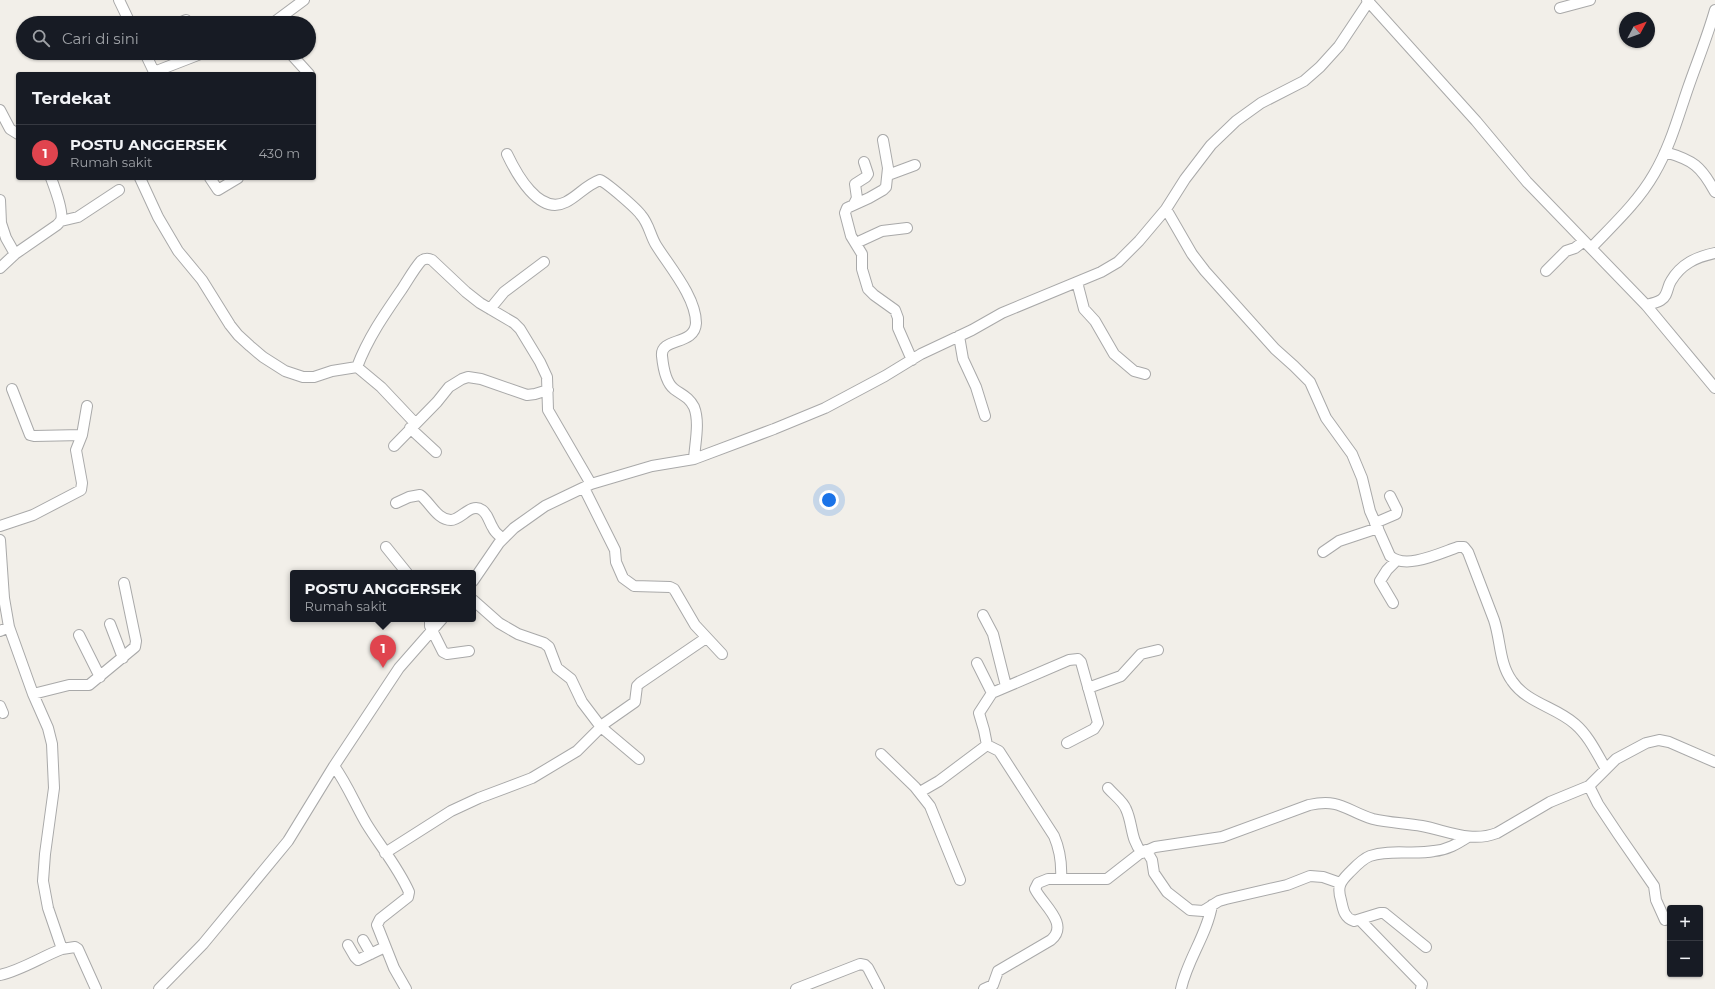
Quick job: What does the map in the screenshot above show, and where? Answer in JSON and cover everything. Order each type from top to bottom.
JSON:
[{"type":"street","points":[[119,0],[127,16]]},
{"type":"street","points":[[282,16],[304,0]]},
{"type":"street","points":[[1560,8],[1590,0]]},
{"type":"street","points":[[476,577],[503,539],[514,528],[546,506],[588,486],[652,466],[694,459],[732,446],[825,408],[1002,313],[1101,272],[1118,262],[1139,241],[1166,209],[1185,179],[1211,146],[1236,121],[1261,103],[1304,80],[1320,67],[1339,46],[1368,1],[1476,121],[1527,182],[1646,305],[1715,388]]},
{"type":"street","points":[[1546,271],[1566,251],[1588,244],[1626,212],[1654,175],[1665,152],[1706,42],[1715,10]]},
{"type":"street","points":[[148,60],[154,72]]},
{"type":"street","points":[[157,72],[186,60]]},
{"type":"street","points":[[296,60],[306,72]]},
{"type":"street","points":[[0,110],[10,129],[16,133]]},
{"type":"street","points":[[883,140],[888,175],[886,186],[883,190],[847,208],[844,213],[849,229],[862,254],[862,269],[868,289],[895,310],[898,318],[898,328],[912,360]]},
{"type":"street","points":[[1665,152],[1685,158],[1692,162],[1712,180],[1715,192]]},
{"type":"street","points":[[507,154],[516,172],[525,185],[536,197],[550,204],[567,202],[591,183],[600,180],[608,184],[642,215],[649,227],[655,244],[686,292],[693,308],[696,323],[691,335],[683,340],[668,344],[663,349],[662,354],[669,384],[673,389],[687,398],[695,412],[694,459]]},
{"type":"street","points":[[854,204],[857,198],[855,184],[868,174],[864,162]]},
{"type":"street","points":[[888,175],[915,165]]},
{"type":"street","points":[[52,180],[57,197],[61,221]]},
{"type":"street","points":[[141,180],[158,217],[178,251],[202,280],[230,325],[250,346],[263,357],[285,371],[303,377],[314,377],[332,371],[357,367],[381,387],[412,426],[436,452]]},
{"type":"street","points":[[211,180],[218,190],[235,180]]},
{"type":"street","points":[[0,268],[15,254],[57,226],[61,221],[78,217],[119,190]]},
{"type":"street","points":[[0,200],[1,223],[6,238],[15,254]]},
{"type":"street","points":[[1166,209],[1192,254],[1206,271],[1275,349],[1310,382],[1326,418],[1352,454],[1362,478],[1370,511],[1390,556],[1396,561],[1408,562],[1458,547],[1464,547],[1468,552],[1494,620],[1501,655],[1505,668],[1512,682],[1522,691],[1576,724],[1586,736],[1606,769]]},
{"type":"street","points":[[856,243],[882,231],[907,228]]},
{"type":"street","points":[[1646,305],[1661,300],[1666,295],[1671,281],[1680,269],[1690,261],[1703,256],[1715,254]]},
{"type":"street","points":[[357,367],[364,348],[373,331],[414,271],[425,259],[429,258],[432,260],[480,303],[514,323],[520,329],[547,376],[548,410],[588,486],[615,550],[616,562],[623,578],[634,586],[670,587],[674,589],[695,625],[722,654]]},
{"type":"street","points":[[490,308],[504,292],[544,262]]},
{"type":"street","points":[[1077,282],[1084,309],[1095,321],[1114,354],[1134,371],[1145,374]]},
{"type":"street","points":[[959,336],[963,359],[976,387],[985,416]]},
{"type":"street","points":[[394,446],[437,402],[449,387],[468,377],[481,379],[527,395],[548,390]]},
{"type":"street","points":[[12,389],[30,435],[82,435]]},
{"type":"street","points":[[0,526],[33,515],[81,490],[82,483],[76,450],[82,435],[87,406]]},
{"type":"street","points":[[396,503],[408,497],[420,496],[440,515],[451,520],[458,518],[469,510],[478,508],[482,509],[488,517],[492,528],[503,539]]},
{"type":"street","points":[[1323,552],[1339,541],[1377,525],[1396,514],[1397,510],[1390,496]]},
{"type":"street","points":[[0,540],[5,629],[48,728],[52,744],[54,788],[45,854],[44,881],[48,908],[62,949]]},
{"type":"street","points":[[386,547],[405,570]]},
{"type":"street","points":[[1393,604],[1380,581],[1387,570],[1396,561]]},
{"type":"street","points":[[33,694],[69,685],[89,685],[135,647],[136,644],[124,583]]},
{"type":"street","points":[[476,603],[499,623],[518,634],[549,647],[557,668],[570,679],[582,702],[601,727],[639,759]]},
{"type":"street","points":[[983,615],[993,634],[1006,686]]},
{"type":"street","points":[[430,622],[432,631],[445,653],[469,651]]},
{"type":"street","points":[[159,989],[203,944],[288,841],[334,766],[399,668],[440,622]]},
{"type":"street","points":[[110,624],[123,658]]},
{"type":"street","points":[[79,635],[100,677]]},
{"type":"street","points":[[386,853],[451,811],[479,798],[532,778],[578,751],[601,727],[635,702],[637,686],[640,683],[706,638]]},
{"type":"street","points":[[1088,688],[1121,676],[1141,654],[1158,650]]},
{"type":"street","points":[[987,745],[979,715],[980,710],[992,693],[1006,686],[1078,659],[1081,662],[1098,723],[1094,729],[1067,743]]},
{"type":"street","points":[[977,663],[992,693]]},
{"type":"street","points":[[991,988],[998,971],[1051,940],[1057,934],[1058,930],[1055,919],[1035,889],[1043,880],[1107,879],[1144,852],[1156,847],[1175,843],[1211,840],[1222,837],[1319,802],[1338,804],[1381,821],[1424,827],[1479,838],[1497,833],[1550,802],[1589,786],[1616,759],[1646,743],[1659,740],[1670,742],[1715,762]]},
{"type":"street","points":[[920,792],[940,781],[987,745]]},
{"type":"street","points":[[987,745],[999,751],[1054,836],[1060,848],[1062,862],[1061,879]]},
{"type":"street","points":[[881,754],[920,792],[930,806],[960,880]]},
{"type":"street","points":[[334,766],[344,780],[366,824],[408,889],[409,895],[378,922],[377,925],[394,968],[406,989]]},
{"type":"street","points":[[1589,786],[1598,804],[1654,886],[1656,900],[1665,920]]},
{"type":"street","points":[[1108,788],[1121,800],[1126,808],[1132,834],[1137,847],[1152,860],[1154,873],[1170,896],[1190,910],[1197,912],[1203,911],[1219,901],[1237,895],[1287,885],[1310,876],[1323,877],[1340,883]]},
{"type":"street","points":[[1426,947],[1384,913],[1360,920],[1351,920],[1344,915],[1338,891],[1340,883],[1355,867],[1370,856],[1379,854],[1434,852],[1456,845],[1468,837]]},
{"type":"street","points":[[1181,989],[1190,961],[1208,922],[1212,905]]},
{"type":"street","points":[[1360,920],[1422,984],[1421,989]]},
{"type":"street","points":[[363,940],[371,954]]},
{"type":"street","points":[[348,945],[356,959],[371,954],[385,946]]},
{"type":"street","points":[[0,975],[12,972],[62,949],[75,947],[78,949],[96,989]]},
{"type":"street","points":[[796,989],[860,964],[865,965],[868,968],[878,989]]},
{"type":"place","name":"POSTU ANGGERSEK","points":[[383,668]]}]
